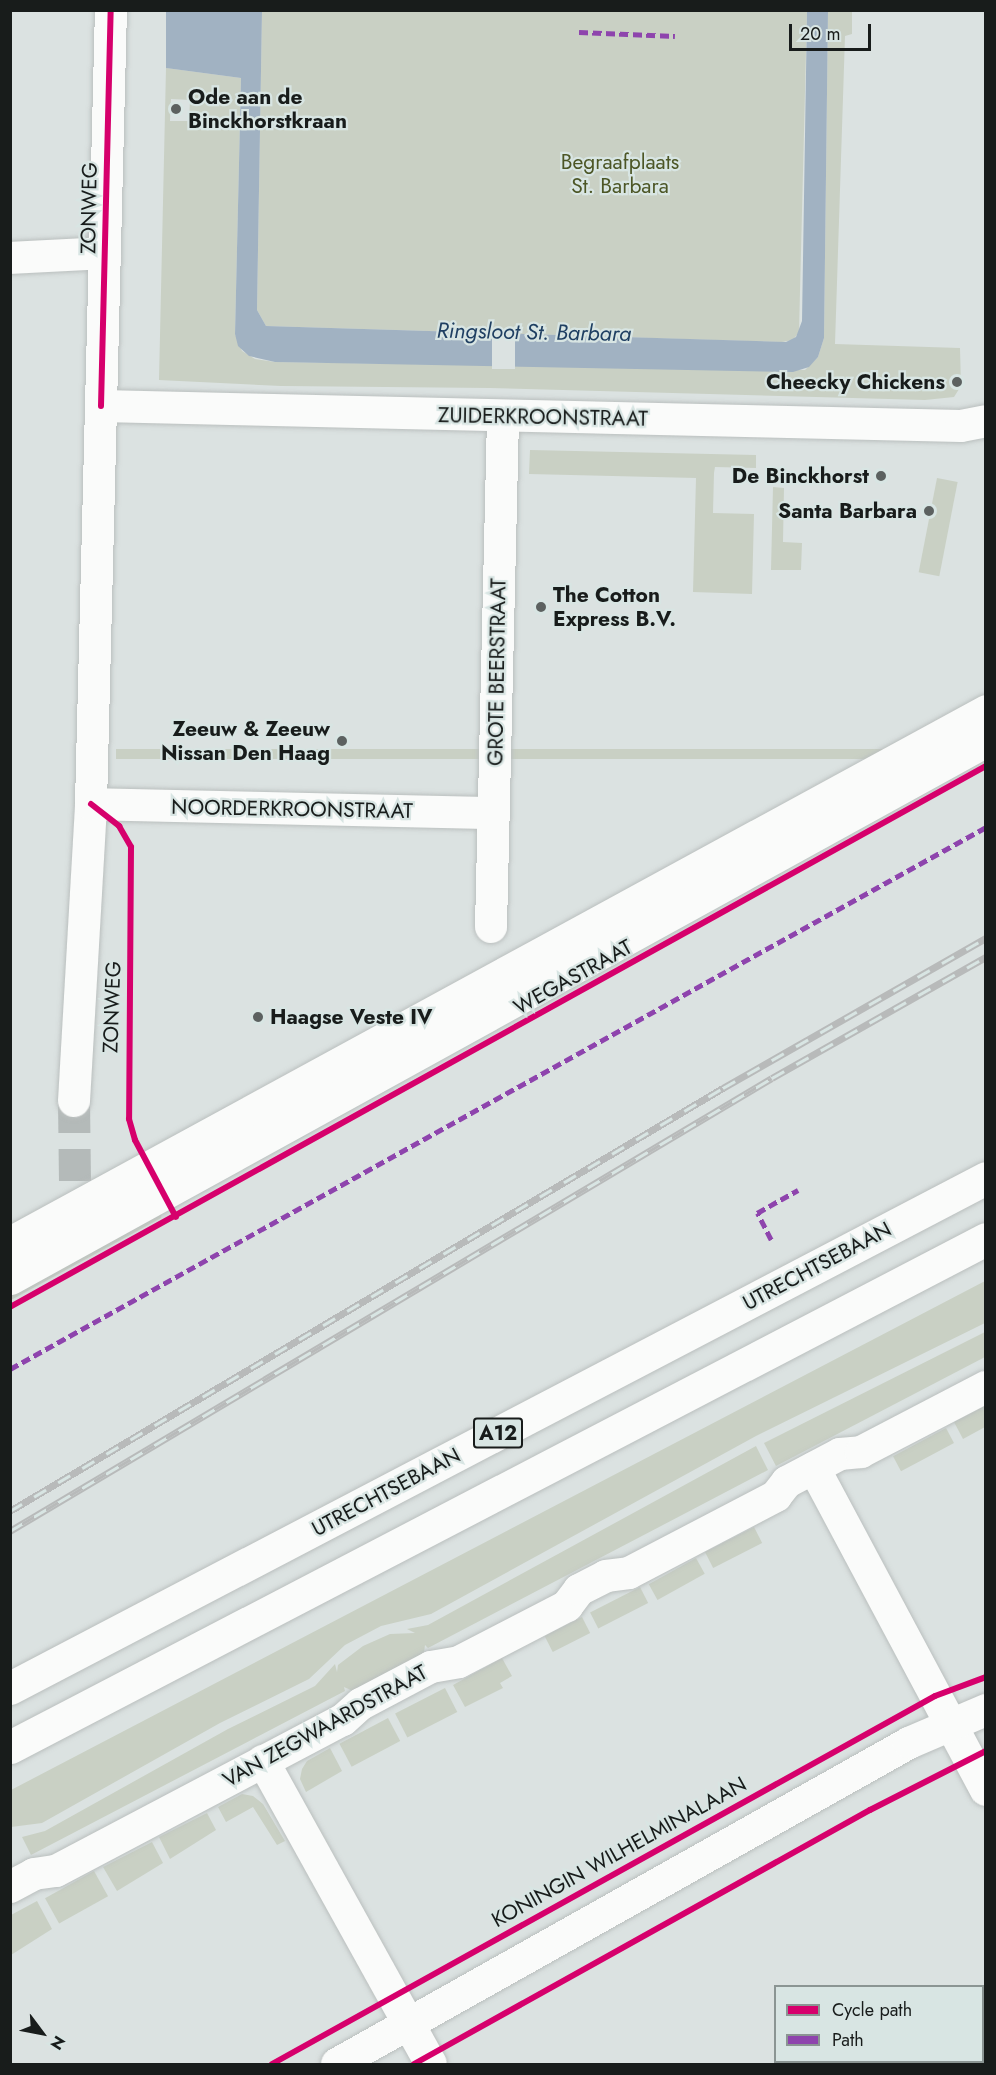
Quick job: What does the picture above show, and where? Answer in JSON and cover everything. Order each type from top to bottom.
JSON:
[{"type":"main road","name":"WEGASTRAAT","points":[[84,1206],[986,711]]},
{"type":"main road","name":"WEGASTRAAT","points":[[84,1206],[986,740]]},
{"type":"main road","name":"UTRECHTSEBAAN","points":[[10,1688],[986,1178]]},
{"type":"main road","points":[[10,1243],[84,1206]]},
{"type":"main road","points":[[10,1278],[84,1206]]},
{"type":"main road","name":"A12","points":[[10,1747],[986,1239]]},
{"type":"street","name":"ZONWEG","points":[[74,1101],[91,804],[111,10]]},
{"type":"street","points":[[10,258],[105,253]]},
{"type":"street","name":"ZUIDERKROONSTRAAT","points":[[101,406],[960,426],[986,421]]},
{"type":"street","name":"GROTE BEERSTRAAT","points":[[491,927],[503,416]]},
{"type":"street","name":"NOORDERKROONSTRAAT","points":[[91,804],[493,813]]},
{"type":"street","name":"VAN ZEGWAARDSTRAAT","points":[[10,1887],[34,1874],[56,1871],[343,1720],[361,1704],[431,1667],[459,1662],[567,1606],[588,1586],[606,1576],[629,1573],[776,1496],[786,1482],[840,1454],[861,1452],[986,1387]]},
{"type":"street","points":[[814,1468],[986,1790]]},
{"type":"street","points":[[337,2064],[909,1743],[986,1710]]},
{"type":"street","points":[[263,1761],[431,2064]]},
{"type":"green space","points":[[852,10],[852,34],[845,36],[835,344],[960,348],[961,386],[954,397],[925,400],[490,388],[281,386],[159,380],[166,68],[241,78],[235,334],[242,351],[255,359],[275,362],[805,370],[818,357],[824,338],[828,11]],"holes":[[[171,99],[190,100],[189,121],[170,121]]]},
{"type":"green space","name":"Begraafplaats St. Barbara","points":[[262,11],[807,11],[799,332],[793,340],[782,342],[266,326],[257,310]]},
{"type":"green space","points":[[530,450],[756,455],[756,468],[715,467],[714,473],[713,513],[754,514],[752,594],[693,592],[696,478],[529,474]]},
{"type":"green space","points":[[937,478],[958,482],[939,576],[919,572]]},
{"type":"green space","points":[[773,487],[784,488],[783,542],[802,543],[801,570],[771,570]]},
{"type":"green space","points":[[116,749],[985,749],[985,759],[116,759]]},
{"type":"green space","points":[[163,1206],[161,1218],[11,1300],[11,1290]]},
{"type":"green space","points":[[985,1281],[985,1323],[756,1436],[431,1614],[381,1626],[345,1645],[309,1679],[220,1723],[42,1823],[11,1827],[11,1790]]},
{"type":"green space","points":[[985,1332],[985,1357],[776,1466],[764,1443]]},
{"type":"green space","points":[[985,1406],[985,1427],[963,1439],[954,1422]]},
{"type":"green space","points":[[946,1428],[954,1443],[901,1471],[893,1456]]},
{"type":"green space","points":[[756,1446],[768,1470],[428,1648],[425,1645],[424,1653],[353,1691],[344,1687],[345,1691],[31,1855],[22,1837],[45,1831],[228,1729],[315,1686],[335,1664],[337,1672],[338,1665],[363,1646],[390,1634],[415,1633],[407,1629],[428,1625]]},
{"type":"green space","points":[[754,1527],[762,1543],[713,1568],[705,1552]]},
{"type":"green space","points":[[696,1558],[705,1574],[657,1600],[649,1584]]},
{"type":"green space","points":[[640,1587],[648,1603],[598,1628],[590,1612]]},
{"type":"green space","points":[[582,1617],[590,1633],[553,1652],[545,1636]]},
{"type":"green space","points":[[502,1658],[512,1676],[500,1683],[503,1688],[465,1707],[453,1685]]},
{"type":"green space","points":[[445,1688],[457,1712],[407,1737],[395,1713]]},
{"type":"green space","points":[[388,1718],[400,1741],[352,1767],[339,1744]]},
{"type":"green space","points":[[330,1748],[342,1771],[306,1792],[300,1779],[302,1769],[307,1761]]},
{"type":"green space","points":[[242,1794],[253,1796],[263,1804],[285,1841],[277,1845],[253,1807],[226,1822],[218,1807]]},
{"type":"green space","points":[[207,1813],[216,1830],[170,1859],[159,1837]]},
{"type":"green space","points":[[152,1842],[163,1863],[117,1891],[103,1867]]},
{"type":"green space","points":[[94,1871],[108,1896],[59,1924],[45,1898]]},
{"type":"green space","points":[[37,1901],[52,1929],[11,1955],[11,1915]]},
{"type":"water","points":[[166,11],[262,11],[257,310],[266,326],[786,342],[796,337],[802,321],[807,11],[828,11],[824,338],[818,357],[809,367],[793,372],[275,362],[249,356],[238,346],[235,334],[241,78],[166,68]]},
{"type":"pier","points":[[492,332],[515,332],[515,369],[492,369]]},
{"type":"tunnel","points":[[74,1101],[75,1183]]},
{"type":"railway","points":[[10,1511],[723,1088],[986,938]]},
{"type":"railway","points":[[10,1531],[772,1078],[986,957]]},
{"type":"marked path","points":[[579,32],[675,36]]},
{"type":"marked path","points":[[10,1369],[986,827]]},
{"type":"marked path","points":[[771,1240],[757,1213],[798,1190]]},
{"type":"cycle path","points":[[101,406],[111,10]]},
{"type":"cycle path","points":[[10,1307],[986,766]]},
{"type":"cycle path","points":[[91,804],[119,826],[131,847],[129,1119],[135,1140],[176,1217]]},
{"type":"cycle path","name":"KONINGIN WILHELMINALAAN","points":[[272,2064],[935,1696],[986,1677]]},
{"type":"cycle path","points":[[414,2064],[870,1810],[986,1751]]},
{"type":"place","name":"Ode aan de Binckhorstkraan","points":[[176,109]]},
{"type":"place","name":"Cheecky Chickens","points":[[957,382]]},
{"type":"place","name":"De Binckhorst","points":[[881,476]]},
{"type":"place","name":"Santa Barbara","points":[[929,511]]},
{"type":"place","name":"The Cotton Express B.V.","points":[[541,607]]},
{"type":"place","name":"Zeeuw & Zeeuw Nissan Den Haag","points":[[342,741]]},
{"type":"place","name":"Haagse Veste IV","points":[[258,1017]]},
{"type":"water label","name":"Ringsloot St. Barbara","points":[[534,332]]}]
